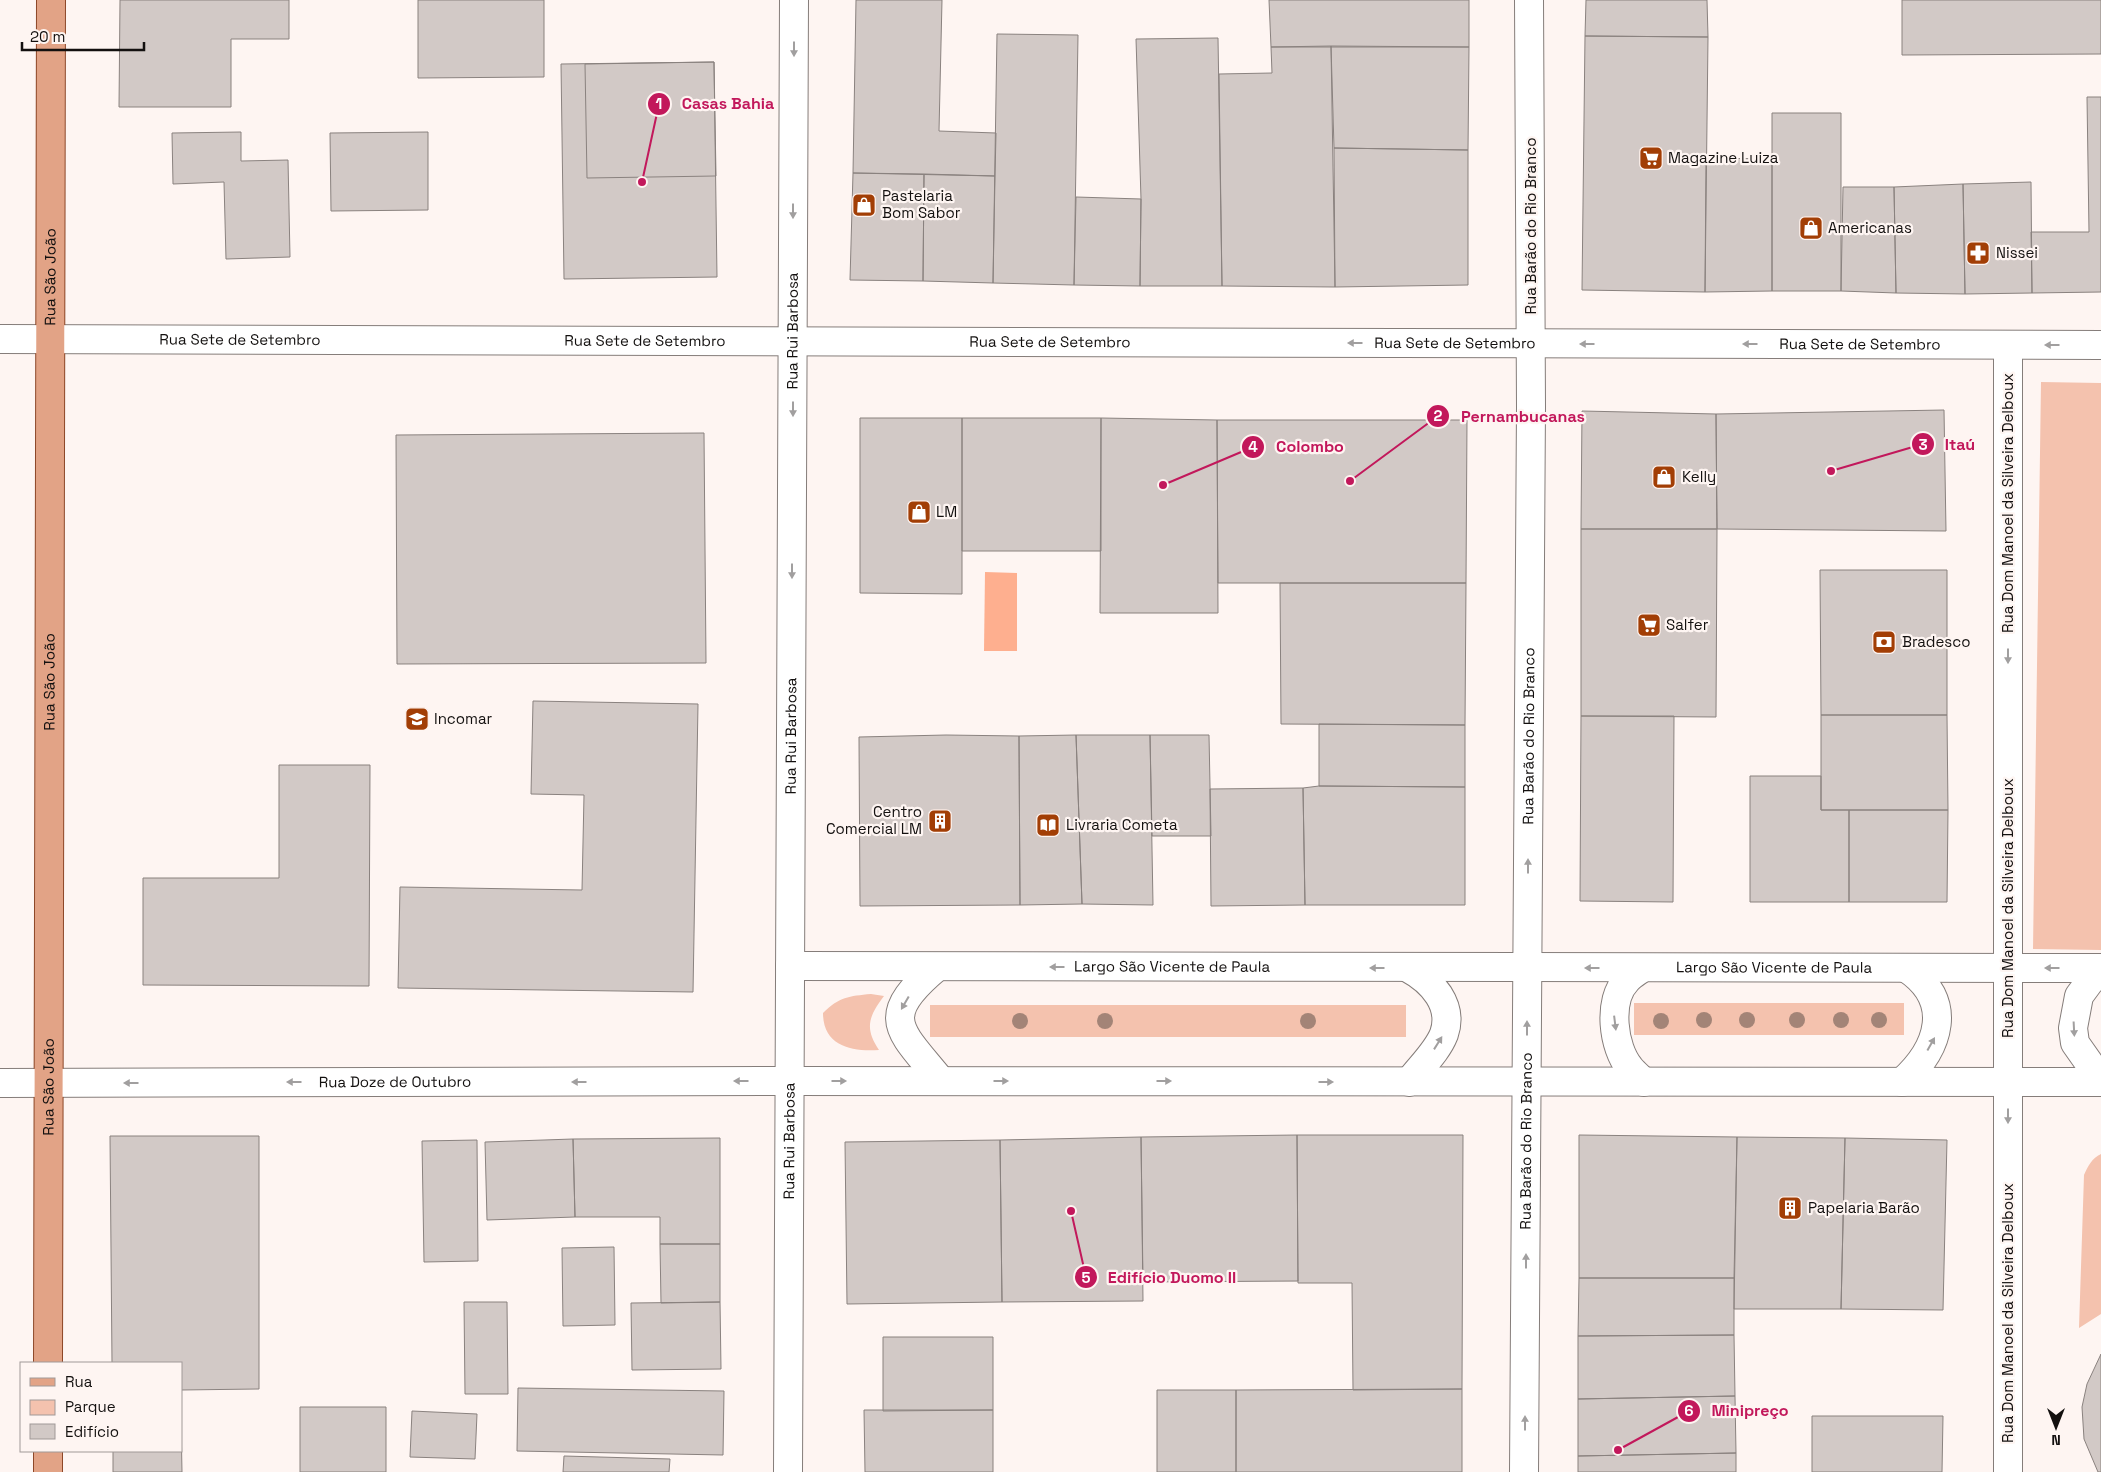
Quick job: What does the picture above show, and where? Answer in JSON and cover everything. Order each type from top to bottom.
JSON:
[{"type":"main road","name":"Rua São João","points":[[48,1362],[51,0]]},
{"type":"main road","points":[[48,1452],[48,1472]]},
{"type":"street","name":"Rua Rui Barbosa","points":[[788,1472],[794,0]]},
{"type":"street","name":"Rua Barão do Rio Branco","points":[[1524,1472],[1531,343],[1529,0]]},
{"type":"street","name":"Rua Sete de Setembro","points":[[0,339],[2101,345]]},
{"type":"street","name":"Rua Dom Manoel da Silveira Delboux","points":[[2008,345],[2008,1472]]},
{"type":"street","name":"Largo São Vicente de Paula","points":[[790,966],[2101,968]]},
{"type":"street","points":[[937,967],[912,992],[902,1007],[899,1020],[902,1033],[941,1081]]},
{"type":"street","points":[[1408,968],[1423,976],[1434,988],[1444,1004],[1447,1020],[1444,1035],[1409,1082]]},
{"type":"street","points":[[1642,968],[1625,981],[1615,1001],[1614,1011],[1619,1049],[1629,1067],[1644,1082]]},
{"type":"street","points":[[1902,1082],[1918,1068],[1936,1035],[1934,998],[1920,978],[1906,968]]},
{"type":"street","points":[[2101,973],[2090,981],[2079,996],[2073,1028],[2076,1044],[2101,1081]]},
{"type":"street","name":"Rua Doze de Outubro","points":[[0,1083],[790,1081]]},
{"type":"street","points":[[790,1081],[2101,1081]]},
{"type":"green space","points":[[2041,382],[2101,383],[2101,950],[2033,949]]},
{"type":"green space","points":[[871,994],[884,996],[870,1022],[871,1035],[879,1050],[859,1050],[841,1045],[828,1033],[824,1024],[823,1013],[839,1000]]},
{"type":"green space","points":[[1634,1003],[1904,1003],[1904,1035],[1634,1035]]},
{"type":"green space","points":[[930,1005],[1406,1005],[1406,1037],[930,1037]]},
{"type":"green space","points":[[2101,1154],[2101,1314],[2079,1328],[2084,1175],[2093,1160]]},
{"type":"shaded area","points":[[985,572],[1017,573],[1017,651],[984,651]]},
{"type":"building","points":[[120,0],[289,0],[289,39],[231,39],[231,107],[119,107]]},
{"type":"building","points":[[418,0],[544,0],[544,77],[418,78]]},
{"type":"building","points":[[856,0],[942,0],[939,131],[996,133],[995,176],[853,173]]},
{"type":"building","points":[[1269,0],[1469,0],[1469,47],[1271,47]]},
{"type":"building","points":[[1586,0],[1707,0],[1708,37],[1585,36]]},
{"type":"building","points":[[1902,0],[2101,0],[2101,54],[1902,55]]},
{"type":"building","points":[[997,34],[1078,35],[1074,285],[993,283]]},
{"type":"building","points":[[1585,36],[1708,37],[1705,292],[1582,290]]},
{"type":"building","points":[[1218,38],[1222,286],[1140,286],[1141,199],[1136,39]]},
{"type":"building","points":[[1331,46],[1469,47],[1468,150],[1334,148]]},
{"type":"building","points":[[1331,46],[1335,287],[1222,286],[1219,74],[1272,73],[1271,47]]},
{"type":"building","points":[[714,62],[717,277],[564,279],[561,64]]},
{"type":"building","points":[[714,62],[716,176],[587,178],[585,64]]},
{"type":"building","points":[[2087,97],[2101,97],[2101,292],[2032,293],[2031,232],[2089,232]]},
{"type":"building","points":[[1772,113],[1841,113],[1841,291],[1772,291]]},
{"type":"building","points":[[241,132],[241,161],[288,160],[290,257],[226,259],[224,182],[173,184],[172,133]]},
{"type":"building","points":[[428,132],[428,210],[331,211],[330,133]]},
{"type":"building","points":[[1334,148],[1468,150],[1468,285],[1335,287]]},
{"type":"building","points":[[1706,158],[1772,159],[1772,291],[1705,292]]},
{"type":"building","points":[[853,173],[924,174],[923,281],[850,280]]},
{"type":"building","points":[[924,174],[995,176],[993,283],[923,281]]},
{"type":"building","points":[[2031,182],[2032,293],[1965,294],[1963,184]]},
{"type":"building","points":[[1963,184],[1965,294],[1896,293],[1894,187]]},
{"type":"building","points":[[1843,187],[1894,187],[1896,293],[1841,291]]},
{"type":"building","points":[[1076,197],[1141,199],[1140,286],[1074,285]]},
{"type":"building","points":[[1944,410],[1946,531],[1717,529],[1716,414]]},
{"type":"building","points":[[1582,411],[1716,414],[1717,529],[1581,529]]},
{"type":"building","points":[[860,418],[962,418],[962,594],[860,593]]},
{"type":"building","points":[[962,418],[1101,418],[1101,551],[962,551]]},
{"type":"building","points":[[1101,418],[1217,420],[1218,613],[1100,613]]},
{"type":"building","points":[[1217,420],[1467,420],[1466,583],[1218,583]]},
{"type":"building","points":[[704,433],[706,663],[397,664],[396,435]]},
{"type":"building","points":[[1581,529],[1717,529],[1716,717],[1581,716]]},
{"type":"building","name":"Bradesco","points":[[1820,570],[1947,570],[1947,715],[1821,715]]},
{"type":"building","points":[[1280,583],[1466,583],[1465,725],[1281,724]]},
{"type":"building","points":[[533,701],[698,704],[693,992],[398,988],[400,887],[582,890],[584,795],[531,794]]},
{"type":"building","points":[[1821,715],[1947,715],[1948,810],[1821,810]]},
{"type":"building","points":[[1581,716],[1674,716],[1673,902],[1580,901]]},
{"type":"building","points":[[1319,724],[1465,725],[1465,787],[1319,786]]},
{"type":"building","points":[[1076,735],[1150,735],[1153,905],[1082,904]]},
{"type":"building","points":[[1076,735],[1082,904],[1020,905],[1019,736]]},
{"type":"building","points":[[1150,735],[1209,735],[1211,836],[1152,836]]},
{"type":"building","name":"Centro Comercial LM","points":[[1019,736],[1020,905],[860,906],[859,737]]},
{"type":"building","points":[[279,765],[370,765],[369,986],[143,985],[143,878],[279,878]]},
{"type":"building","points":[[1750,776],[1821,776],[1821,810],[1849,810],[1849,902],[1750,902]]},
{"type":"building","points":[[1319,786],[1465,787],[1465,905],[1305,905],[1303,788]]},
{"type":"building","points":[[1303,788],[1305,905],[1211,906],[1210,789]]},
{"type":"building","points":[[1849,810],[1948,810],[1947,902],[1849,902]]},
{"type":"building","points":[[1297,1135],[1298,1281],[1143,1282],[1141,1137]]},
{"type":"building","points":[[1297,1135],[1463,1135],[1462,1389],[1353,1390],[1352,1283],[1298,1283]]},
{"type":"building","points":[[1579,1135],[1737,1137],[1734,1278],[1579,1278]]},
{"type":"building","points":[[110,1136],[259,1136],[259,1389],[182,1390],[182,1362],[112,1362]]},
{"type":"building","points":[[1141,1137],[1143,1301],[1002,1302],[1000,1140]]},
{"type":"building","name":"Papelaria Barão","points":[[1737,1137],[1845,1138],[1841,1309],[1734,1309]]},
{"type":"building","points":[[720,1138],[720,1244],[660,1244],[660,1217],[575,1217],[573,1139]]},
{"type":"building","points":[[1845,1138],[1947,1140],[1943,1310],[1841,1309]]},
{"type":"building","points":[[573,1139],[575,1217],[487,1220],[485,1142]]},
{"type":"building","points":[[477,1140],[478,1261],[424,1262],[422,1141]]},
{"type":"building","points":[[1000,1140],[1002,1302],[847,1304],[845,1142]]},
{"type":"building","points":[[660,1244],[720,1244],[720,1302],[661,1303]]},
{"type":"building","points":[[614,1247],[615,1325],[563,1326],[562,1248]]},
{"type":"building","points":[[1579,1278],[1734,1278],[1734,1335],[1578,1336]]},
{"type":"building","points":[[464,1302],[507,1302],[508,1394],[465,1394]]},
{"type":"building","points":[[720,1302],[721,1369],[632,1370],[631,1303]]},
{"type":"building","points":[[1734,1335],[1735,1396],[1578,1399],[1578,1336]]},
{"type":"building","points":[[883,1337],[993,1337],[993,1410],[883,1411]]},
{"type":"building","points":[[2101,1354],[2101,1472],[2098,1472],[2084,1439],[2082,1407],[2087,1384]]},
{"type":"building","points":[[518,1388],[724,1391],[723,1455],[517,1451]]},
{"type":"building","points":[[1462,1389],[1462,1472],[1236,1472],[1236,1390]]},
{"type":"building","points":[[1157,1390],[1236,1390],[1236,1472],[1157,1472]]},
{"type":"building","points":[[1735,1396],[1736,1453],[1578,1456],[1578,1399]]},
{"type":"building","points":[[300,1407],[386,1407],[386,1472],[300,1472]]},
{"type":"building","points":[[864,1410],[993,1410],[993,1472],[865,1472]]},
{"type":"building","points":[[412,1411],[477,1414],[475,1459],[410,1457]]},
{"type":"building","points":[[1812,1416],[1943,1416],[1942,1472],[1812,1472]]},
{"type":"building","points":[[113,1452],[182,1452],[182,1472],[113,1472]]},
{"type":"building","points":[[1736,1453],[1736,1472],[1578,1472],[1578,1456]]},
{"type":"building","points":[[564,1456],[670,1459],[669,1472],[563,1472]]},
{"type":"place","name":"Magazine Luiza","points":[[1651,158]]},
{"type":"place","name":"Casas Bahia","points":[[642,182]]},
{"type":"place","name":"Pastelaria Bom Sabor","points":[[864,205]]},
{"type":"place","name":"Americanas","points":[[1811,228]]},
{"type":"place","name":"Nissei","points":[[1978,253]]},
{"type":"place","name":"Itaú","points":[[1831,471]]},
{"type":"place","name":"Kelly","points":[[1664,477]]},
{"type":"place","name":"Pernambucanas","points":[[1350,481]]},
{"type":"place","name":"Colombo","points":[[1163,485]]},
{"type":"place","name":"LM","points":[[919,512]]},
{"type":"place","name":"Salfer","points":[[1649,625]]},
{"type":"place","name":"Bradesco","points":[[1884,642]]},
{"type":"place","name":"Incomar","points":[[417,719]]},
{"type":"place","name":"Centro Comercial LM","points":[[940,821]]},
{"type":"place","name":"Livraria Cometa","points":[[1048,825]]},
{"type":"place","name":"Papelaria Barão","points":[[1790,1208]]},
{"type":"place","name":"Edifício Duomo II","points":[[1071,1211]]},
{"type":"place","name":"Minipreço","points":[[1618,1450]]}]
